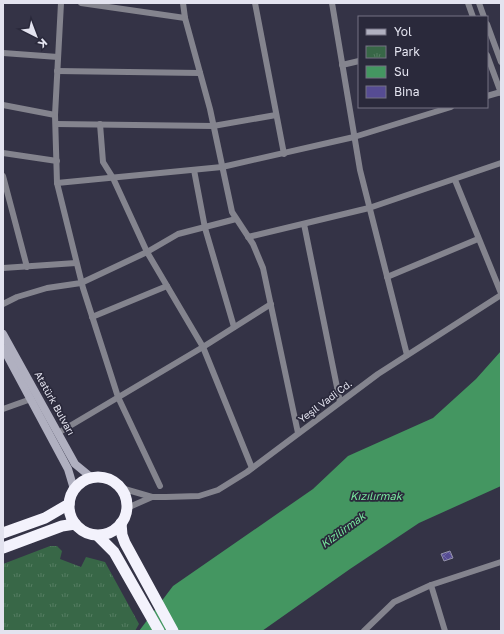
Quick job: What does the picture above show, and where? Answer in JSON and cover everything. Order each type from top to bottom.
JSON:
[{"type":"highway","points":[[92,478],[82,482],[74,489],[69,504],[70,515],[75,524],[88,534],[98,536],[114,531],[122,524]]},
{"type":"highway","name":"Atatürk Bulvarı","points":[[92,478],[108,479],[121,488]]},
{"type":"highway","points":[[121,488],[126,498],[127,508],[122,524],[122,535],[172,631]]},
{"type":"highway","points":[[3,533],[45,518],[69,504]]},
{"type":"highway","points":[[3,548],[62,526],[75,524]]},
{"type":"highway","points":[[98,536],[114,552],[159,631]]},
{"type":"main road","name":"Atatürk Bulvarı","points":[[3,334],[75,464],[92,478]]},
{"type":"main road","name":"Atatürk Bulvarı","points":[[3,348],[68,469],[74,489]]},
{"type":"street","points":[[61,3],[55,115],[57,183],[81,283],[118,397],[160,486]]},
{"type":"street","points":[[81,3],[185,18]]},
{"type":"street","points":[[183,3],[185,18],[213,126],[232,212],[248,237],[263,268],[298,433]]},
{"type":"street","points":[[255,3],[284,154]]},
{"type":"street","points":[[332,3],[360,170],[407,354]]},
{"type":"street","points":[[468,3],[473,16]]},
{"type":"street","points":[[479,3],[484,16]]},
{"type":"street","points":[[488,27],[501,62]]},
{"type":"street","points":[[3,53],[58,57]]},
{"type":"street","points":[[488,57],[501,92],[488,96]]},
{"type":"street","points":[[342,65],[358,61]]},
{"type":"street","points":[[58,71],[200,73]]},
{"type":"street","points":[[3,105],[55,115]]},
{"type":"street","points":[[57,183],[222,167],[354,137],[448,108]]},
{"type":"street","points":[[56,124],[213,126],[276,115]]},
{"type":"street","points":[[100,124],[103,162],[113,178],[146,252],[203,347],[252,468]]},
{"type":"street","points":[[3,153],[57,161]]},
{"type":"street","points":[[248,237],[369,208],[455,180],[501,163]]},
{"type":"street","points":[[194,170],[205,228],[234,327]]},
{"type":"street","points":[[3,176],[27,267]]},
{"type":"street","points":[[455,180],[501,294]]},
{"type":"street","points":[[3,304],[17,297],[47,288],[81,283],[146,252],[178,234],[236,219]]},
{"type":"street","points":[[304,224],[340,402]]},
{"type":"street","points":[[387,276],[478,239]]},
{"type":"street","points":[[3,268],[76,263]]},
{"type":"street","points":[[92,317],[167,286]]},
{"type":"street","name":"Yeşil Vadi Cd.","points":[[152,497],[199,496],[218,490],[252,468],[407,354],[501,294]]},
{"type":"street","points":[[58,433],[203,347],[271,304]]},
{"type":"street","points":[[3,409],[31,399]]},
{"type":"street","points":[[121,488],[152,497]]},
{"type":"street","points":[[127,508],[152,497]]},
{"type":"street","points":[[364,631],[394,602],[431,585],[501,562]]},
{"type":"street","points":[[431,585],[445,631]]},
{"type":"green space","points":[[50,546],[57,546],[62,551],[60,559],[81,567],[86,557],[105,562],[139,624],[135,631],[3,631],[3,564]]},
{"type":"water","name":"Kızılırmak","points":[[501,351],[501,486],[419,523],[350,569],[262,631],[139,631],[173,586],[313,489],[348,456],[433,418],[476,379]]},
{"type":"building","points":[[450,551],[453,558],[444,561],[441,554]]},
{"type":"water label","name":"Kizilirmak","points":[[343,530]]}]
